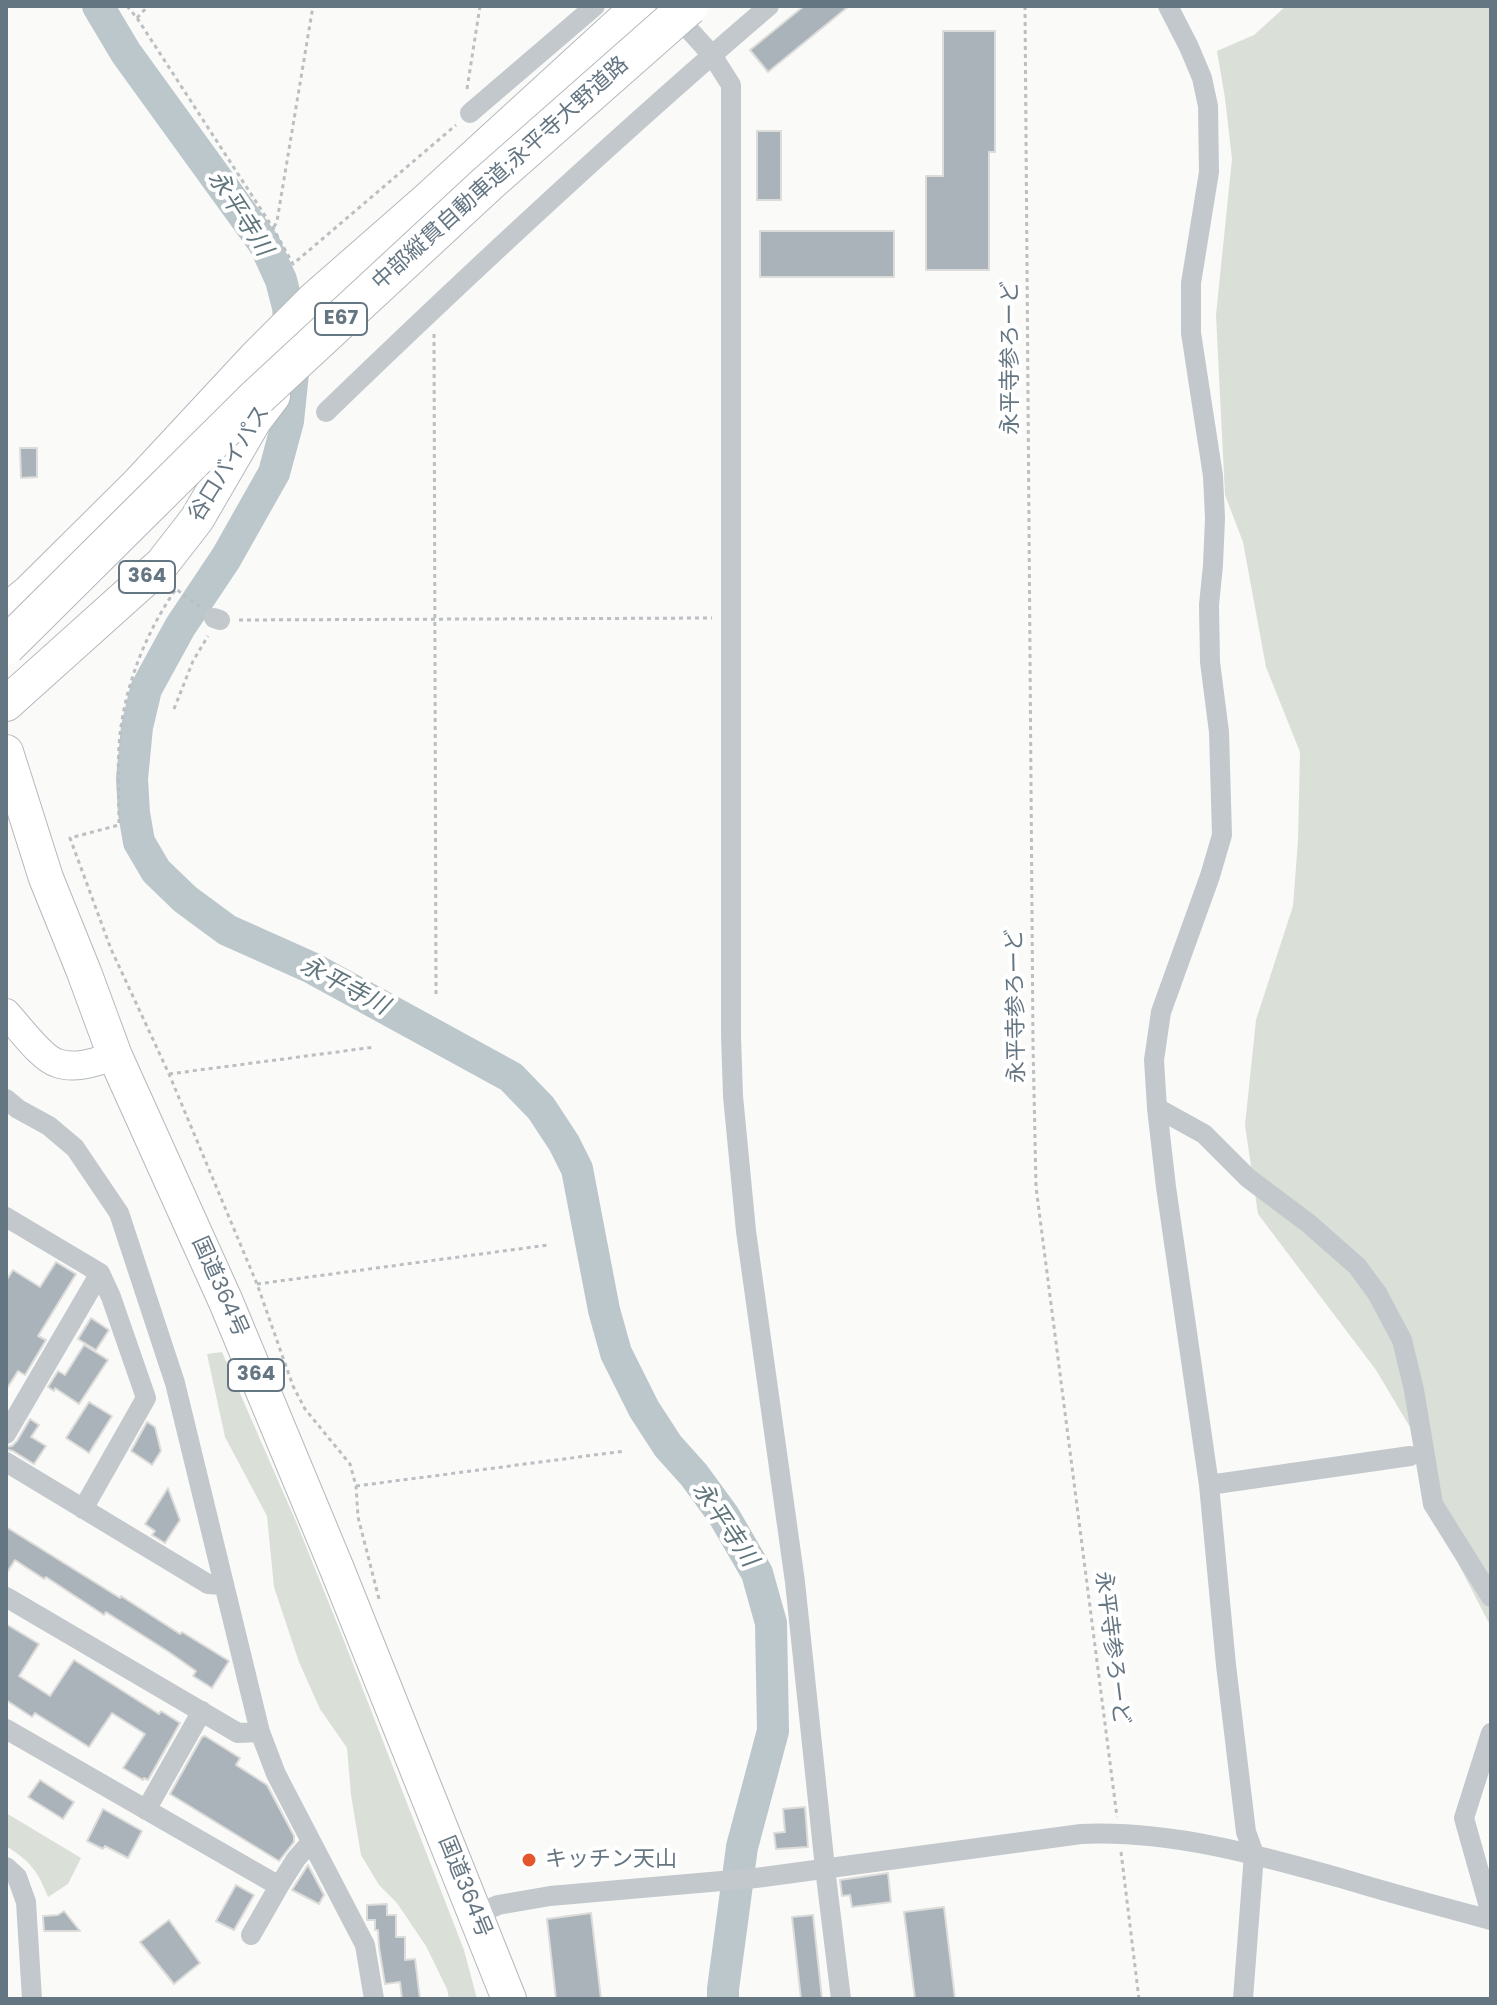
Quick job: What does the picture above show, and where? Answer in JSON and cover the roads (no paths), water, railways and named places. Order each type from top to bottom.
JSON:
[{"type":"highway","name":"谷口バイパス","points":[[6,611],[137,485],[255,358],[318,313],[427,200],[639,6]]},
{"type":"highway","name":"中部縦貫自動車道;永平寺大野道路","points":[[6,646],[255,399],[487,184],[689,6]]},
{"type":"highway","name":"谷口バイパス","points":[[6,704],[162,564],[197,519],[318,313]]},
{"type":"highway","name":"国道364号","points":[[6,752],[46,878],[115,1056],[226,1302],[337,1569],[509,1999]]},
{"type":"main road","points":[[6,1013],[55,1063],[69,1066],[115,1056]]},
{"type":"street","points":[[470,113],[595,6]]},
{"type":"street","points":[[668,6],[712,55],[731,85],[733,1096],[746,1231],[795,1582],[841,1999]]},
{"type":"street","points":[[326,412],[431,311],[769,6]]},
{"type":"street","points":[[1168,6],[1202,78],[1208,106],[1209,172],[1191,283],[1191,333],[1213,476],[1215,518],[1209,605],[1210,662],[1219,732],[1222,835],[1161,1012],[1154,1060],[1166,1187],[1209,1485],[1244,1817],[1254,1854],[1243,1999]]},
{"type":"street","points":[[6,1099],[49,1126],[75,1148],[119,1213],[175,1383],[260,1732],[276,1774],[365,1945],[374,1999]]},
{"type":"street","points":[[1157,1108],[1204,1134],[1248,1178],[1308,1223],[1357,1266],[1377,1293],[1402,1340],[1414,1390],[1433,1504],[1491,1597]]},
{"type":"street","points":[[7,1220],[100,1273],[146,1398],[83,1509]]},
{"type":"street","points":[[6,1434],[100,1273]]},
{"type":"street","points":[[1209,1485],[1410,1456]]},
{"type":"street","points":[[6,1462],[208,1584],[223,1585]]},
{"type":"street","points":[[6,1597],[238,1733],[260,1732]]},
{"type":"street","points":[[146,1810],[202,1711]]},
{"type":"street","points":[[6,1729],[279,1886]]},
{"type":"street","points":[[1491,1733],[1464,1818],[1491,1914]]},
{"type":"street","points":[[475,1915],[498,1905],[550,1896],[756,1878],[1081,1834],[1119,1833],[1254,1854],[1491,1920]]},
{"type":"street","points":[[251,1935],[296,1859],[311,1842]]},
{"type":"street","points":[[6,1867],[17,1877],[26,1902],[32,1999]]},
{"type":"waterway","name":"永平寺川","points":[[98,6],[126,53],[265,245],[281,280],[288,307],[293,373],[288,421],[274,473],[146,689],[137,727],[132,779],[139,842],[156,871],[185,899],[227,930],[312,968],[511,1077],[541,1108],[564,1143],[577,1169],[604,1310],[616,1353],[644,1409],[668,1446],[724,1516],[757,1573],[771,1623],[773,1731],[742,1847],[723,1999]]},
{"type":"place","name":"キッチン天山","points":[[529,1860]]}]
